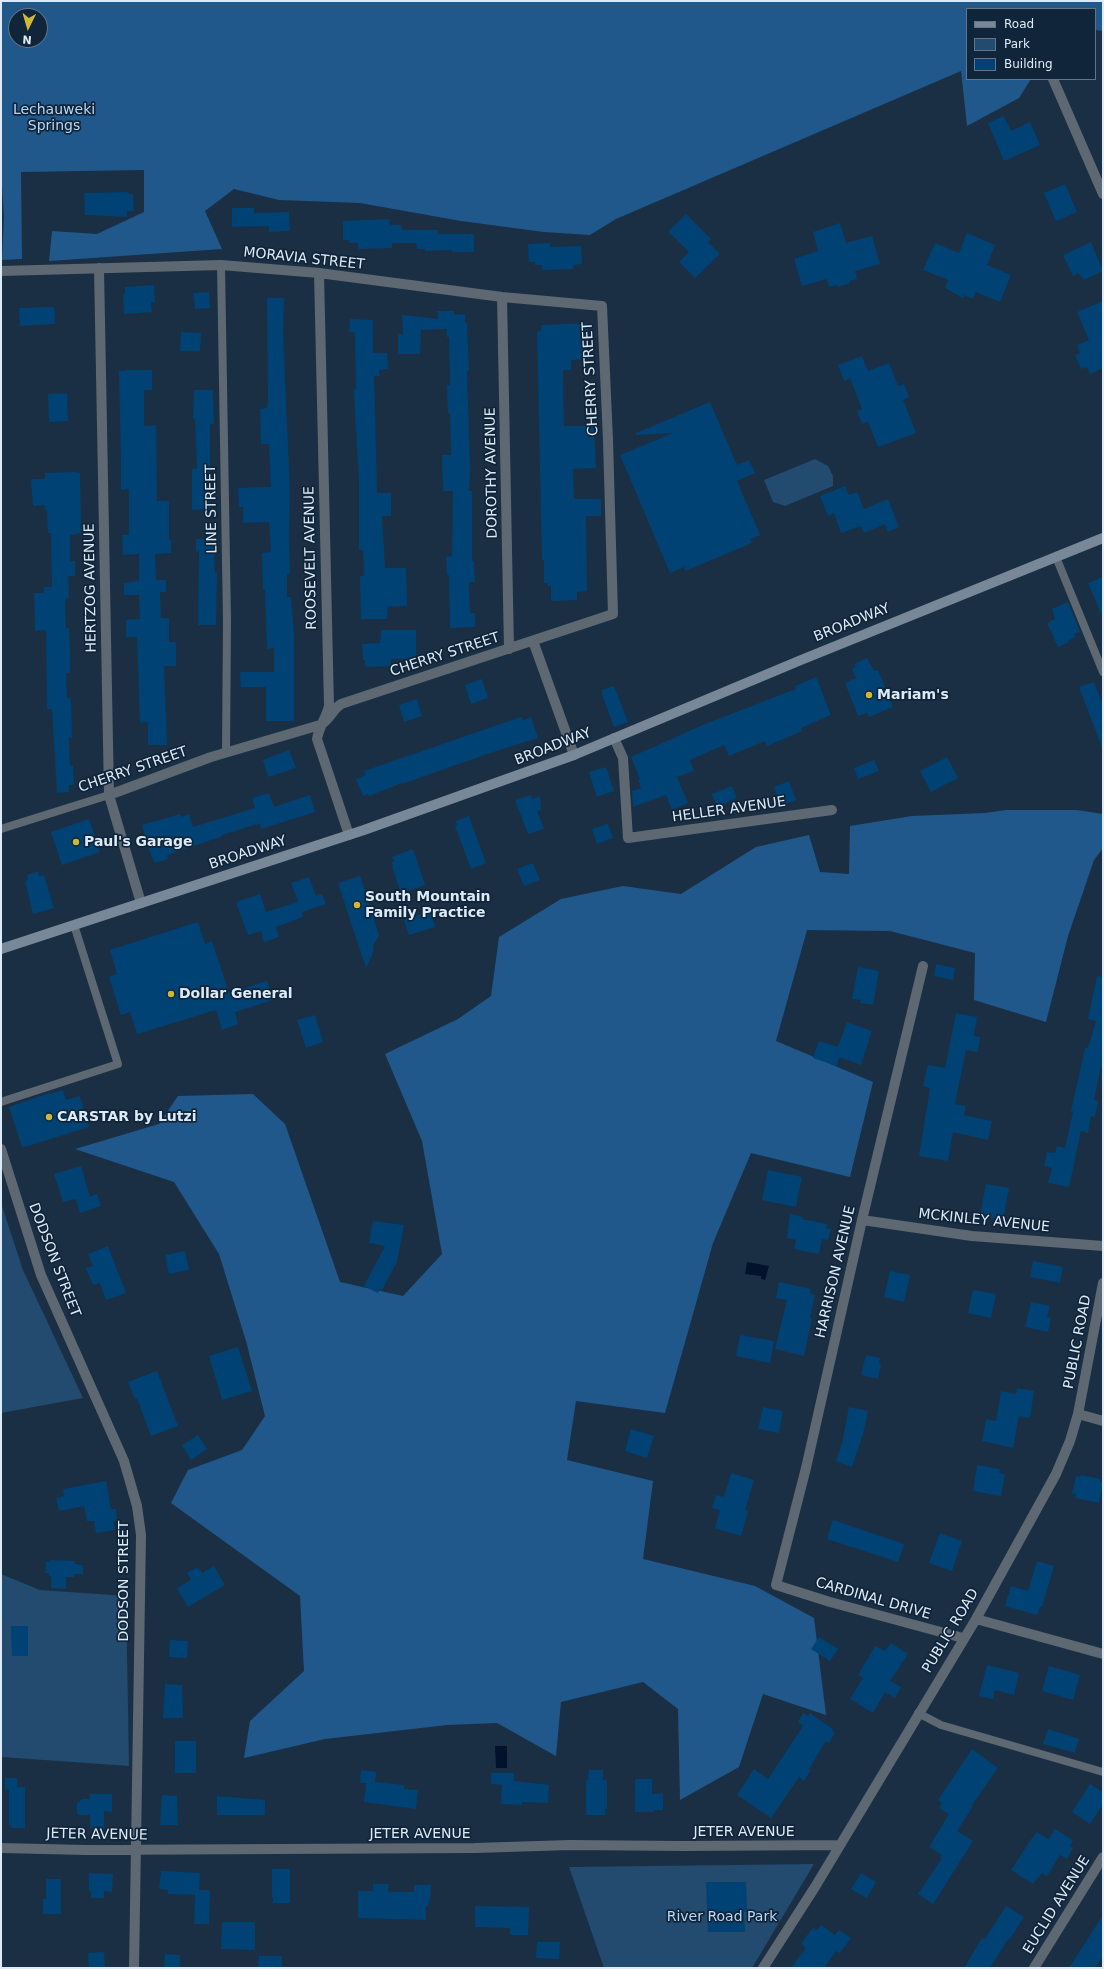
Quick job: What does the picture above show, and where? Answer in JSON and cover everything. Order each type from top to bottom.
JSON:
[{"type":"main road","name":"BROADWAY","points":[[1,950],[349,835],[574,755],[800,660],[1103,538]]},
{"type":"street","points":[[1053,80],[1103,194]]},
{"type":"street","name":"MORAVIA STREET","points":[[1,270],[221,265],[319,273],[502,297],[602,306]]},
{"type":"street","name":"HERTZOG AVENUE","points":[[99,268],[108,795],[141,904]]},
{"type":"street","name":"ROOSEVELT AVENUE","points":[[319,273],[329,706],[327,714],[320,725],[318,739],[349,835]]},
{"type":"street","name":"DOROTHY AVENUE","points":[[502,297],[509,649]]},
{"type":"street","name":"CHERRY STREET","points":[[108,795],[226,753],[320,725],[327,722],[335,708],[341,704],[613,614],[608,440],[602,306]]},
{"type":"street","points":[[533,641],[574,755]]},
{"type":"street","name":"HELLER AVENUE","points":[[614,738],[623,758],[628,838],[832,810]]},
{"type":"street","name":"HARRISON AVENUE","points":[[776,1585],[805,1476],[862,1220],[923,966]]},
{"type":"street","name":"DODSON STREET","points":[[1,1148],[41,1275],[121,1455],[137,1506],[141,1536],[134,1968]]},
{"type":"street","name":"MCKINLEY AVENUE","points":[[862,1220],[972,1236],[1103,1246]]},
{"type":"street","name":"PUBLIC ROAD","points":[[763,1968],[840,1845],[963,1638],[976,1619],[1056,1474],[1070,1441],[1078,1414],[1099,1320],[1103,1284]]},
{"type":"street","points":[[1078,1414],[1103,1421]]},
{"type":"street","name":"CARDINAL DRIVE","points":[[776,1585],[830,1602],[963,1638]]},
{"type":"street","points":[[976,1619],[1103,1654]]},
{"type":"street","name":"JETER AVENUE","points":[[1,1848],[136,1850],[475,1848],[570,1845],[840,1845]]},
{"type":"street","name":"EUCLID AVENUE","points":[[1034,1968],[1103,1857]]},
{"type":"lane","name":"LINE STREET","points":[[221,265],[227,620],[226,753]]},
{"type":"lane","points":[[1056,557],[1103,672]]},
{"type":"lane","name":"CHERRY STREET","points":[[1,829],[108,795]]},
{"type":"lane","points":[[1,1102],[118,1064],[74,925]]},
{"type":"lane","points":[[918,1713],[948,1727],[1039,1752],[1103,1772]]},
{"type":"green space","name":"Lechauweki Springs","points":[[1,1],[1103,1],[1103,31],[1096,30],[1096,8],[966,8],[966,80],[1030,80],[1019,98],[967,126],[961,71],[616,219],[590,235],[544,232],[461,221],[360,203],[279,200],[234,189],[205,211],[222,249],[49,261],[52,231],[97,234],[144,212],[144,170],[21,172],[22,259],[2,260],[4,217],[1,170]]},
{"type":"green space","points":[[815,459],[828,466],[833,476],[833,486],[785,506],[773,502],[764,480]]},
{"type":"green space","points":[[1006,810],[1077,810],[1103,814],[1103,848],[1094,860],[1068,936],[1046,1022],[974,1000],[975,953],[890,931],[807,930],[776,1041],[873,1082],[850,1177],[751,1153],[713,1243],[665,1413],[576,1401],[567,1460],[653,1481],[643,1559],[755,1586],[814,1618],[826,1715],[763,1694],[739,1767],[680,1800],[678,1709],[643,1682],[561,1702],[556,1756],[497,1723],[447,1725],[325,1739],[244,1758],[250,1721],[304,1671],[300,1596],[171,1503],[188,1470],[242,1450],[265,1416],[246,1341],[219,1254],[174,1182],[75,1149],[159,1124],[178,1096],[253,1094],[285,1124],[340,1282],[403,1296],[442,1254],[422,1141],[385,1054],[458,1019],[491,996],[499,937],[561,899],[623,886],[681,894],[756,847],[809,835],[820,872],[849,874],[850,826],[912,816],[985,813]]},
{"type":"green space","points":[[1,1203],[23,1270],[83,1398],[1,1413]]},
{"type":"green space","points":[[1,1574],[40,1590],[126,1596],[129,1766],[1,1757]]},
{"type":"green space","name":"River Road Park","points":[[814,1864],[752,1968],[604,1968],[569,1867]]},
{"type":"shaded area","points":[[747,1262],[769,1266],[765,1280],[761,1279],[761,1276],[745,1274]]},
{"type":"shaded area","points":[[495,1746],[507,1746],[507,1768],[496,1768]]},
{"type":"building","points":[[1004,116],[1011,131],[1030,122],[1040,145],[1004,161],[988,123]]},
{"type":"building","points":[[1065,184],[1077,212],[1056,221],[1044,193]]},
{"type":"building","points":[[128,192],[128,194],[133,194],[134,211],[127,211],[127,217],[85,215],[84,193]]},
{"type":"building","points":[[232,208],[254,208],[254,213],[289,212],[290,231],[269,232],[269,226],[232,227]]},
{"type":"building","points":[[686,214],[711,239],[708,242],[720,254],[695,278],[679,262],[689,252],[668,231]]},
{"type":"building","points":[[389,219],[390,225],[401,225],[402,230],[438,230],[438,234],[474,234],[474,252],[452,252],[452,250],[425,251],[425,249],[417,249],[416,243],[392,243],[392,248],[358,249],[358,243],[349,243],[349,240],[343,240],[343,221]]},
{"type":"building","points":[[840,223],[846,243],[872,236],[880,264],[855,271],[857,279],[849,281],[850,283],[838,287],[837,285],[829,287],[827,279],[802,286],[794,259],[818,251],[813,232]]},
{"type":"building","points":[[967,233],[995,245],[987,265],[1011,275],[1000,302],[976,292],[973,299],[964,295],[963,298],[945,288],[948,280],[923,270],[935,243],[959,253]]},
{"type":"building","points":[[1091,242],[1103,271],[1084,280],[1078,273],[1073,276],[1063,255]]},
{"type":"building","points":[[550,243],[550,247],[581,246],[582,264],[573,265],[574,269],[542,270],[542,265],[535,265],[535,262],[529,262],[528,244]]},
{"type":"building","points":[[154,285],[155,302],[151,302],[152,312],[124,314],[123,294],[125,294],[125,287]]},
{"type":"building","points":[[209,292],[210,308],[195,309],[193,293]]},
{"type":"building","points":[[267,298],[284,298],[283,333],[290,493],[290,574],[287,574],[287,597],[291,597],[294,634],[294,721],[266,721],[266,687],[241,687],[240,672],[274,672],[274,648],[267,649],[265,590],[263,590],[262,553],[271,552],[269,522],[243,523],[243,507],[239,507],[238,488],[271,487],[269,444],[261,444],[260,409],[267,408],[268,400]]},
{"type":"building","points":[[1103,301],[1103,368],[1090,374],[1087,367],[1081,369],[1075,355],[1080,353],[1077,345],[1089,340],[1077,312]]},
{"type":"building","points":[[54,307],[55,324],[20,326],[19,308]]},
{"type":"building","points":[[437,311],[454,311],[454,315],[465,314],[465,323],[467,323],[469,371],[467,371],[470,468],[469,491],[472,491],[472,561],[474,561],[475,582],[469,582],[470,613],[475,613],[475,627],[450,628],[449,575],[447,575],[446,557],[452,556],[453,491],[443,491],[442,455],[451,455],[450,413],[448,413],[447,385],[450,385],[449,337],[447,337],[447,329],[421,330],[420,354],[398,354],[398,334],[403,334],[402,315],[438,319]]},
{"type":"building","points":[[350,319],[373,320],[373,353],[387,353],[388,369],[379,370],[380,376],[374,376],[377,493],[391,493],[391,516],[382,516],[385,568],[406,568],[407,606],[388,607],[387,619],[361,619],[360,576],[364,576],[363,550],[359,550],[359,481],[354,396],[354,389],[356,389],[355,338],[354,332],[349,332]]},
{"type":"building","points":[[588,323],[589,359],[571,360],[571,370],[563,370],[564,426],[594,426],[596,468],[573,469],[574,499],[601,499],[601,516],[586,516],[587,591],[577,592],[577,600],[551,601],[551,586],[548,586],[548,583],[544,583],[544,560],[542,560],[537,332],[541,331],[541,325]]},
{"type":"building","points":[[181,332],[201,333],[200,351],[180,351]]},
{"type":"building","points":[[862,356],[868,371],[889,363],[898,386],[904,384],[909,397],[903,400],[916,433],[878,447],[868,422],[862,424],[857,411],[862,409],[850,378],[844,381],[838,365]]},
{"type":"building","points":[[125,370],[152,370],[152,390],[144,390],[144,426],[156,425],[157,501],[169,501],[169,540],[171,540],[171,553],[155,554],[156,580],[166,580],[166,592],[160,592],[161,618],[169,618],[169,642],[176,642],[176,666],[164,666],[167,745],[148,745],[148,722],[140,723],[137,637],[126,637],[126,620],[140,619],[139,595],[124,595],[124,583],[139,581],[139,554],[123,555],[122,535],[129,535],[129,489],[121,490],[119,371],[126,371]]},
{"type":"building","points":[[194,390],[213,390],[214,424],[210,424],[211,509],[192,510],[192,469],[197,468],[195,419],[193,419]]},
{"type":"building","points":[[67,393],[68,421],[49,422],[48,394]]},
{"type":"building","points":[[710,402],[737,465],[749,460],[755,473],[737,481],[760,535],[750,539],[752,543],[685,571],[684,567],[670,573],[620,455],[673,433],[636,435],[636,433]]},
{"type":"building","points":[[45,473],[80,473],[81,533],[70,535],[70,561],[75,561],[75,576],[68,576],[69,598],[66,599],[65,604],[66,628],[69,628],[70,651],[70,673],[66,673],[67,698],[70,698],[71,705],[72,738],[69,738],[70,766],[73,766],[74,785],[69,785],[69,792],[57,793],[52,709],[47,709],[46,630],[35,631],[34,593],[44,593],[44,587],[52,587],[51,533],[48,533],[47,510],[45,510],[45,505],[33,506],[31,479],[45,479]]},
{"type":"building","points":[[845,486],[849,495],[857,492],[864,509],[888,499],[899,527],[888,532],[885,524],[864,533],[861,526],[841,533],[834,513],[828,516],[820,496]]},
{"type":"building","points":[[213,538],[215,573],[217,573],[216,625],[198,625],[199,551],[196,552],[196,539]]},
{"type":"building","points":[[1103,577],[1103,618],[1088,583]]},
{"type":"building","points":[[1068,602],[1080,632],[1074,634],[1076,637],[1068,640],[1069,642],[1058,647],[1047,623],[1055,619],[1052,609]]},
{"type":"building","points":[[381,630],[416,630],[416,659],[391,659],[391,666],[365,667],[362,644],[380,643]]},
{"type":"building","name":"Mariam's","points":[[867,658],[874,671],[878,670],[893,707],[869,717],[867,713],[858,716],[845,683],[856,678],[852,669],[856,667],[854,664]]},
{"type":"building","points":[[816,677],[831,715],[801,728],[802,731],[767,746],[765,741],[729,756],[724,745],[690,760],[694,771],[677,777],[688,803],[672,810],[666,795],[633,807],[632,791],[641,788],[638,780],[640,779],[631,757],[705,724],[796,689],[795,686]]},
{"type":"building","points":[[482,679],[488,698],[471,704],[465,685]]},
{"type":"building","points":[[1094,682],[1103,706],[1102,747],[1079,687]]},
{"type":"building","points":[[614,686],[628,722],[614,727],[602,694],[602,690]]},
{"type":"building","points":[[417,699],[422,716],[404,722],[399,705]]},
{"type":"building","points":[[521,717],[523,720],[531,717],[538,738],[402,783],[369,796],[368,794],[363,796],[356,779],[366,775],[364,771]]},
{"type":"building","points":[[289,750],[296,768],[268,777],[263,760]]},
{"type":"building","points":[[947,757],[958,778],[931,792],[920,771]]},
{"type":"building","points":[[874,760],[879,771],[858,779],[854,768]]},
{"type":"building","points":[[606,767],[614,791],[597,797],[589,772]]},
{"type":"building","points":[[789,781],[796,800],[781,806],[774,787]]},
{"type":"building","points":[[732,786],[737,798],[717,807],[712,794]]},
{"type":"building","points":[[269,793],[274,807],[310,795],[315,812],[261,829],[260,824],[222,835],[223,836],[167,855],[168,859],[155,863],[152,858],[142,825],[180,814],[181,817],[189,814],[193,827],[255,808],[252,798]]},
{"type":"building","points":[[531,795],[532,799],[540,796],[541,810],[537,811],[544,829],[528,834],[516,800]]},
{"type":"building","points":[[469,816],[486,863],[471,869],[455,826],[457,825],[456,821]]},
{"type":"building","name":"Paul's Garage","points":[[89,819],[100,852],[62,865],[51,832]]},
{"type":"building","points":[[608,824],[613,838],[597,844],[592,829]]},
{"type":"building","points":[[413,849],[425,885],[401,893],[392,867],[392,862],[394,861],[392,857]]},
{"type":"building","points":[[533,863],[540,880],[524,886],[517,869]]},
{"type":"building","points":[[38,871],[39,876],[44,875],[54,908],[33,914],[25,881],[28,880],[27,875]]},
{"type":"building","name":"South Mountain Family Practice","points":[[360,876],[379,935],[373,946],[374,951],[366,968],[338,883]]},
{"type":"building","points":[[309,877],[316,896],[322,894],[326,904],[302,912],[303,917],[276,927],[279,937],[264,942],[261,931],[248,935],[236,902],[260,894],[266,912],[298,902],[291,883]]},
{"type":"building","points":[[430,911],[435,927],[409,935],[404,920]]},
{"type":"building","name":"Dollar General","points":[[198,922],[205,944],[212,941],[229,993],[267,981],[273,1000],[235,1012],[238,1024],[222,1030],[216,1010],[137,1034],[130,1012],[121,1015],[109,977],[117,974],[110,950]]},
{"type":"building","points":[[936,964],[955,968],[953,980],[934,976]]},
{"type":"building","points":[[858,967],[879,971],[873,1005],[860,1003],[861,1000],[852,999]]},
{"type":"building","points":[[1097,976],[1103,977],[1103,1066],[1101,1066],[1094,1100],[1098,1101],[1095,1117],[1091,1116],[1088,1133],[1081,1131],[1069,1187],[1048,1183],[1052,1168],[1044,1166],[1047,1152],[1055,1153],[1057,1146],[1065,1148],[1073,1112],[1071,1111],[1085,1048],[1088,1048],[1096,1021],[1088,1019]]},
{"type":"building","points":[[956,1013],[977,1017],[974,1036],[980,1037],[978,1052],[966,1050],[955,1104],[966,1106],[964,1115],[992,1121],[988,1140],[953,1132],[948,1161],[919,1156],[930,1088],[923,1086],[928,1065],[945,1068]]},
{"type":"building","points":[[315,1015],[323,1042],[306,1048],[297,1020]]},
{"type":"building","points":[[847,1022],[872,1031],[861,1065],[839,1057],[837,1066],[813,1058],[819,1041],[838,1047]]},
{"type":"building","name":"CARSTAR by Lutzi","points":[[63,1090],[66,1100],[80,1096],[89,1127],[22,1147],[9,1107],[49,1093]]},
{"type":"building","points":[[81,1166],[90,1197],[97,1194],[101,1206],[80,1213],[76,1199],[63,1202],[54,1174]]},
{"type":"building","points":[[768,1170],[802,1177],[796,1207],[762,1200]]},
{"type":"building","points":[[986,1184],[1009,1188],[1003,1220],[980,1216]]},
{"type":"building","points":[[790,1214],[803,1217],[802,1219],[827,1224],[826,1228],[831,1229],[828,1240],[822,1239],[819,1254],[794,1249],[796,1240],[787,1238]]},
{"type":"building","points":[[373,1221],[404,1225],[397,1262],[382,1290],[380,1289],[378,1293],[364,1286],[385,1246],[369,1243]]},
{"type":"building","points":[[108,1246],[126,1293],[106,1300],[100,1283],[93,1285],[86,1268],[93,1266],[88,1254]]},
{"type":"building","points":[[185,1251],[189,1270],[169,1274],[165,1255]]},
{"type":"building","points":[[1033,1261],[1063,1267],[1060,1283],[1030,1277]]},
{"type":"building","points":[[890,1271],[910,1275],[904,1302],[884,1297]]},
{"type":"building","points":[[779,1282],[811,1289],[810,1293],[815,1295],[810,1318],[812,1319],[804,1356],[775,1349],[787,1300],[776,1298]]},
{"type":"building","points":[[973,1290],[996,1294],[991,1318],[968,1313]]},
{"type":"building","points":[[1031,1302],[1050,1306],[1047,1317],[1051,1318],[1048,1332],[1025,1327]]},
{"type":"building","points":[[740,1335],[774,1341],[770,1363],[736,1356]]},
{"type":"building","points":[[238,1347],[252,1391],[222,1400],[209,1356]]},
{"type":"building","points":[[866,1355],[880,1358],[879,1364],[881,1365],[878,1379],[861,1375]]},
{"type":"building","points":[[157,1371],[178,1426],[151,1436],[137,1398],[135,1399],[128,1382]]},
{"type":"building","points":[[1017,1388],[1034,1391],[1030,1418],[1019,1416],[1013,1448],[982,1441],[986,1419],[996,1421],[1001,1391],[1016,1394]]},
{"type":"building","points":[[763,1407],[783,1411],[779,1433],[758,1429]]},
{"type":"building","points":[[849,1407],[868,1411],[863,1434],[852,1467],[836,1461],[842,1443]]},
{"type":"building","points":[[631,1429],[654,1436],[647,1458],[625,1451]]},
{"type":"building","points":[[198,1435],[207,1449],[191,1460],[182,1445]]},
{"type":"building","points":[[977,1465],[1000,1469],[999,1473],[1005,1474],[1001,1496],[973,1491]]},
{"type":"building","points":[[731,1473],[754,1480],[745,1510],[748,1511],[741,1536],[715,1528],[720,1510],[712,1508],[716,1495],[724,1497]]},
{"type":"building","points":[[1081,1475],[1100,1479],[1100,1481],[1103,1482],[1099,1503],[1075,1498],[1076,1494],[1072,1493],[1076,1476],[1080,1477]]},
{"type":"building","points":[[106,1481],[111,1509],[116,1509],[117,1521],[113,1521],[115,1530],[96,1533],[94,1521],[87,1521],[84,1506],[59,1511],[56,1498],[64,1496],[63,1489]]},
{"type":"building","points":[[833,1520],[904,1544],[898,1562],[827,1539]]},
{"type":"building","points":[[940,1533],[962,1541],[952,1571],[929,1563]]},
{"type":"building","points":[[50,1560],[75,1561],[75,1564],[83,1565],[83,1574],[74,1574],[74,1577],[66,1577],[66,1589],[51,1588],[51,1576],[49,1576],[49,1573],[45,1573],[46,1561],[50,1562]]},
{"type":"building","points":[[1037,1561],[1054,1566],[1042,1607],[1040,1607],[1037,1615],[1005,1606],[1011,1586],[1028,1591]]},
{"type":"building","points":[[214,1566],[225,1585],[188,1607],[177,1588],[191,1580],[187,1573],[198,1567],[202,1573]]},
{"type":"building","points":[[11,1626],[28,1626],[28,1656],[12,1656]]},
{"type":"building","points":[[819,1637],[838,1649],[830,1661],[811,1649]]},
{"type":"building","points":[[170,1640],[188,1641],[187,1658],[169,1657]]},
{"type":"building","points":[[891,1643],[908,1654],[890,1681],[901,1687],[895,1698],[885,1692],[873,1713],[850,1699],[863,1678],[858,1675],[875,1646],[885,1651]]},
{"type":"building","points":[[987,1665],[1019,1673],[1014,1695],[995,1690],[993,1699],[979,1696]]},
{"type":"building","points":[[1049,1666],[1080,1675],[1073,1700],[1042,1691]]},
{"type":"building","points":[[165,1684],[182,1685],[183,1718],[163,1718]]},
{"type":"building","points":[[803,1713],[808,1716],[810,1713],[834,1730],[832,1731],[835,1733],[829,1743],[826,1741],[809,1769],[811,1770],[804,1781],[799,1777],[771,1818],[737,1795],[754,1769],[768,1779],[803,1726],[798,1722]]},
{"type":"building","points":[[1048,1729],[1079,1739],[1075,1753],[1043,1744]]},
{"type":"building","points":[[175,1741],[196,1741],[196,1773],[175,1773]]},
{"type":"building","points":[[972,1749],[998,1768],[972,1805],[973,1806],[957,1831],[973,1841],[933,1904],[918,1894],[942,1858],[940,1857],[942,1855],[929,1847],[949,1814],[939,1808],[942,1803],[938,1800]]},
{"type":"building","points":[[361,1770],[376,1772],[375,1782],[404,1785],[404,1789],[418,1790],[416,1809],[364,1802],[366,1783],[360,1783]]},
{"type":"building","points":[[589,1770],[603,1770],[603,1780],[607,1780],[607,1809],[605,1809],[605,1815],[586,1815],[586,1780],[588,1780]]},
{"type":"building","points":[[491,1773],[514,1773],[514,1781],[549,1785],[548,1803],[522,1802],[522,1805],[501,1804],[502,1785],[491,1784]]},
{"type":"building","points":[[5,1778],[17,1778],[17,1787],[25,1787],[25,1828],[11,1828],[11,1825],[9,1825],[9,1790],[5,1789]]},
{"type":"building","points":[[635,1779],[652,1779],[652,1794],[663,1793],[663,1810],[654,1810],[654,1812],[635,1812]]},
{"type":"building","points":[[1090,1784],[1103,1792],[1103,1804],[1090,1824],[1072,1812]]},
{"type":"building","points":[[90,1794],[112,1794],[112,1812],[104,1811],[104,1828],[90,1828],[90,1815],[79,1815],[77,1813],[77,1803],[83,1799],[90,1799]]},
{"type":"building","points":[[162,1795],[177,1796],[178,1825],[160,1825]]},
{"type":"building","points":[[217,1796],[265,1800],[265,1815],[217,1815]]},
{"type":"building","points":[[1055,1829],[1073,1840],[1070,1846],[1073,1848],[1067,1859],[1060,1855],[1047,1876],[1042,1873],[1033,1884],[1011,1870],[1036,1832],[1049,1839]]},
{"type":"building","points":[[272,1869],[290,1869],[290,1903],[273,1903]]},
{"type":"building","points":[[161,1871],[200,1873],[199,1890],[210,1890],[209,1924],[194,1924],[195,1895],[168,1894],[168,1890],[159,1889]]},
{"type":"building","points":[[89,1873],[113,1874],[112,1892],[104,1891],[104,1898],[91,1898],[91,1891],[89,1891]]},
{"type":"building","points":[[861,1873],[876,1882],[867,1898],[851,1889]]},
{"type":"building","points":[[46,1879],[61,1879],[61,1914],[43,1914],[43,1899],[46,1899]]},
{"type":"building","points":[[706,1882],[746,1882],[747,1912],[744,1912],[745,1932],[708,1932]]},
{"type":"building","points":[[373,1884],[389,1884],[388,1892],[414,1892],[414,1885],[431,1885],[430,1901],[428,1906],[426,1906],[426,1920],[358,1918],[358,1891],[373,1891]]},
{"type":"building","points":[[475,1906],[529,1907],[528,1935],[510,1935],[510,1928],[475,1927]]},
{"type":"building","points":[[1006,1906],[1024,1917],[1010,1939],[1008,1939],[990,1968],[964,1968],[982,1938],[985,1939]]},
{"type":"building","points":[[1103,1915],[1103,1956],[1095,1968],[1069,1968]]},
{"type":"building","points":[[222,1922],[255,1922],[255,1950],[221,1949]]},
{"type":"building","points":[[821,1925],[835,1935],[839,1930],[851,1938],[840,1953],[836,1951],[824,1968],[791,1968],[806,1948],[801,1944],[813,1927],[817,1930]]},
{"type":"building","points":[[537,1942],[560,1942],[559,1959],[536,1958]]},
{"type":"building","points":[[104,1952],[105,1967],[89,1967],[88,1953]]},
{"type":"building","points":[[165,1954],[180,1955],[180,1968],[164,1968]]},
{"type":"building","points":[[259,1956],[282,1956],[282,1968],[258,1968]]},
{"type":"place","name":"Mariam's","points":[[869,695]]},
{"type":"place","name":"Paul's Garage","points":[[76,842]]},
{"type":"place","name":"South Mountain Family Practice","points":[[357,905]]},
{"type":"place","name":"Dollar General","points":[[171,994]]},
{"type":"place","name":"CARSTAR by Lutzi","points":[[49,1117]]}]
